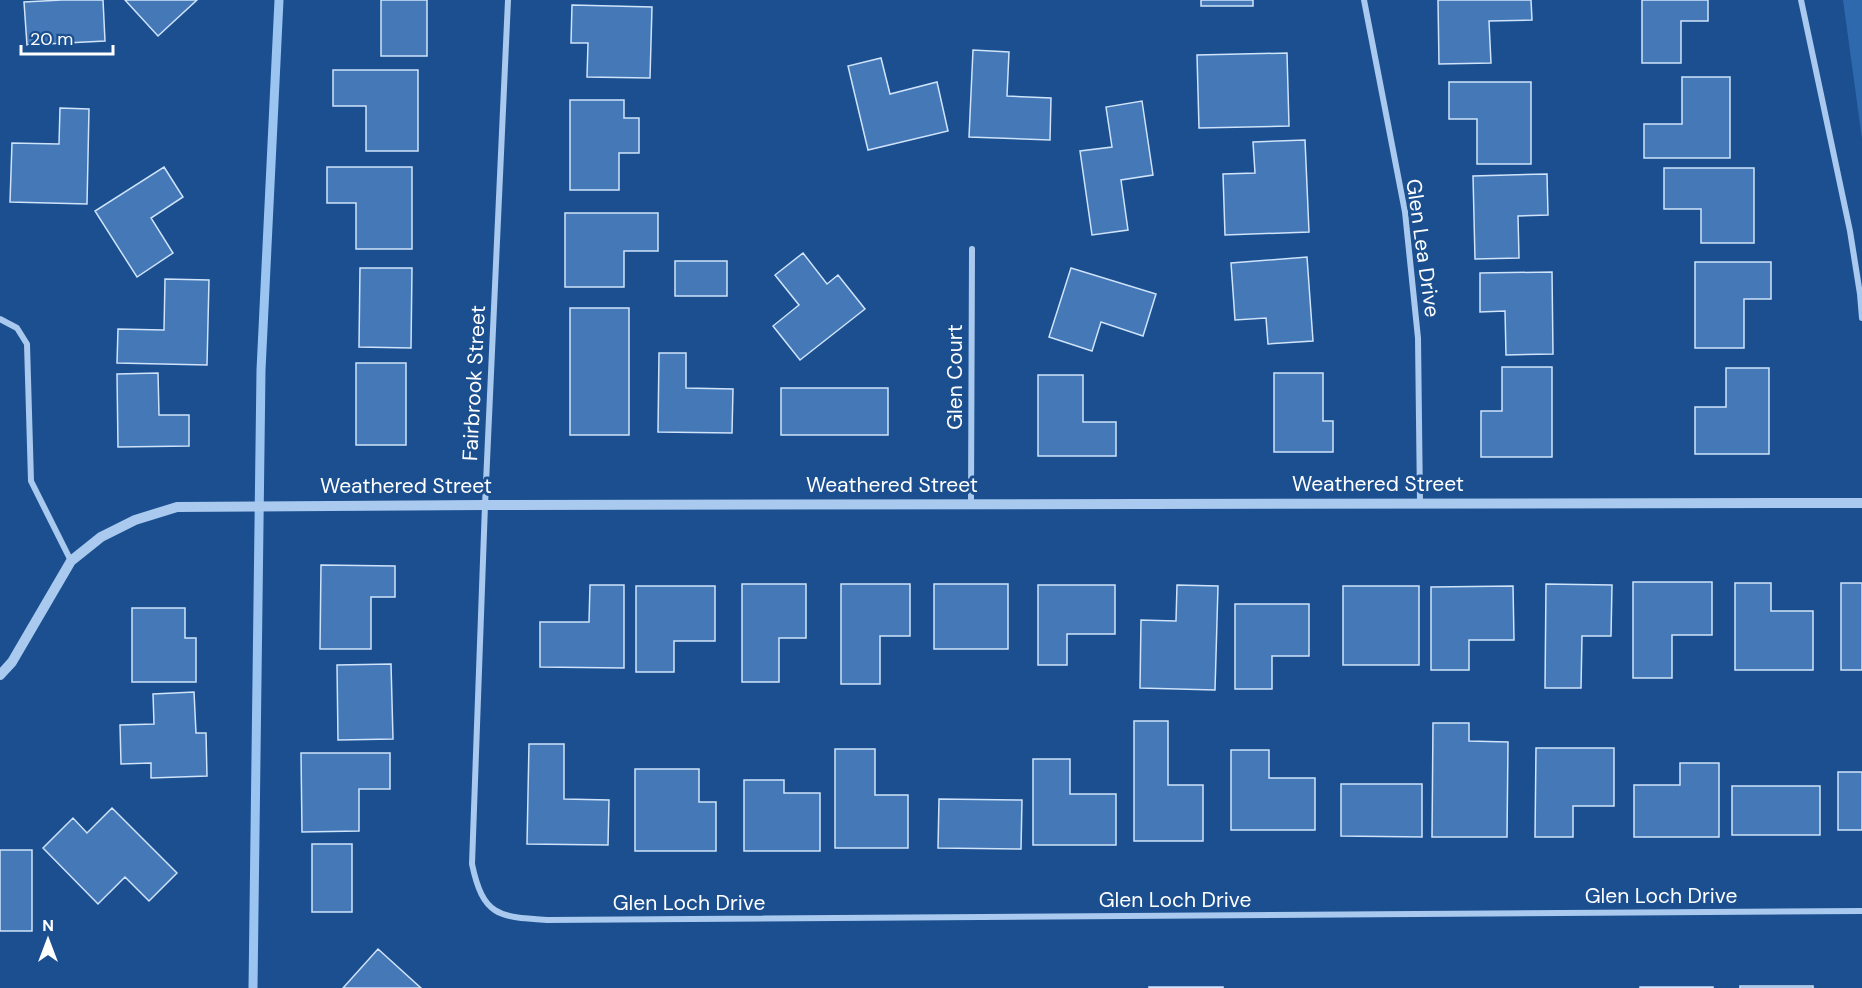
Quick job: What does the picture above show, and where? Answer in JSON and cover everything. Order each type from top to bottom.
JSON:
[{"type":"street","name":"Fairbrook Street","points":[[490,908],[477,887],[472,864],[485,505],[508,0]]},
{"type":"street","name":"Glen Lea Drive","points":[[1364,0],[1405,212],[1418,338],[1420,503]]},
{"type":"street","points":[[1801,0],[1850,231],[1862,318]]},
{"type":"street","name":"Glen Court","points":[[971,504],[972,249]]},
{"type":"street","points":[[0,318],[17,328],[27,344],[31,481],[71,561]]},
{"type":"street","name":"Weathered Street","points":[[0,675],[12,662],[71,561],[101,537],[135,520],[177,507],[1862,503]]},
{"type":"street","name":"Glen Loch Drive","points":[[490,908],[513,918],[547,920],[1862,911]]},
{"type":"shaded area","points":[[1843,0],[1862,0],[1862,139]]},
{"type":"building","points":[[103,0],[105,41],[27,45],[24,2]]},
{"type":"building","points":[[125,0],[197,0],[158,36]]},
{"type":"building","points":[[381,0],[427,0],[427,56],[381,56]]},
{"type":"building","points":[[1201,0],[1253,0],[1253,6],[1201,6]]},
{"type":"building","points":[[1438,0],[1531,0],[1532,20],[1489,21],[1491,63],[1439,64]]},
{"type":"building","points":[[1642,0],[1708,0],[1708,21],[1681,21],[1681,63],[1642,63]]},
{"type":"building","points":[[572,5],[652,7],[650,78],[587,77],[588,43],[571,43]]},
{"type":"building","points":[[973,50],[1009,52],[1007,96],[1051,98],[1050,140],[969,137]]},
{"type":"building","points":[[1287,53],[1289,126],[1199,128],[1197,55]]},
{"type":"building","points":[[881,58],[890,94],[937,82],[948,131],[868,150],[848,66]]},
{"type":"building","points":[[333,70],[418,70],[418,151],[366,151],[366,106],[333,106]]},
{"type":"building","points":[[1682,77],[1730,77],[1730,158],[1644,158],[1644,124],[1682,124]]},
{"type":"building","points":[[1449,82],[1531,82],[1531,164],[1477,164],[1477,119],[1449,119]]},
{"type":"building","points":[[570,100],[624,100],[624,118],[639,118],[639,153],[619,153],[619,190],[570,190]]},
{"type":"building","points":[[1142,101],[1153,175],[1121,180],[1128,230],[1092,235],[1080,151],[1112,147],[1106,107]]},
{"type":"building","points":[[60,108],[89,109],[87,204],[10,202],[12,143],[59,144]]},
{"type":"building","points":[[1305,140],[1309,232],[1225,235],[1223,174],[1255,173],[1253,142]]},
{"type":"building","points":[[164,167],[183,197],[151,218],[173,253],[137,277],[95,211]]},
{"type":"building","points":[[327,167],[412,167],[412,249],[356,249],[356,203],[327,203]]},
{"type":"building","points":[[1664,168],[1754,168],[1754,243],[1701,243],[1701,209],[1664,209]]},
{"type":"building","points":[[1547,174],[1548,215],[1518,216],[1519,258],[1475,259],[1473,176]]},
{"type":"building","points":[[565,213],[658,213],[658,251],[624,251],[624,287],[565,287]]},
{"type":"building","points":[[803,253],[827,284],[838,275],[865,309],[800,360],[773,326],[799,305],[775,275]]},
{"type":"building","points":[[1307,257],[1313,341],[1268,344],[1266,318],[1235,320],[1231,263]]},
{"type":"building","points":[[675,261],[727,261],[727,296],[675,296]]},
{"type":"building","points":[[1695,262],[1771,262],[1771,299],[1744,299],[1744,348],[1695,348]]},
{"type":"building","points":[[360,268],[412,268],[411,348],[359,347]]},
{"type":"building","points":[[1071,268],[1156,294],[1143,336],[1101,322],[1092,351],[1049,337]]},
{"type":"building","points":[[1552,272],[1553,354],[1506,355],[1505,311],[1480,312],[1480,273]]},
{"type":"building","points":[[165,279],[209,280],[207,365],[117,363],[118,329],[164,330]]},
{"type":"building","points":[[570,308],[629,308],[629,435],[570,435]]},
{"type":"building","points":[[659,353],[686,353],[686,388],[733,389],[732,433],[658,432]]},
{"type":"building","points":[[356,363],[406,363],[406,445],[356,445]]},
{"type":"building","points":[[1502,367],[1552,367],[1552,457],[1481,457],[1481,411],[1502,411]]},
{"type":"building","points":[[1726,368],[1769,368],[1769,454],[1695,454],[1695,407],[1726,407]]},
{"type":"building","points":[[158,373],[159,415],[189,415],[189,446],[118,447],[117,374]]},
{"type":"building","points":[[1274,373],[1323,373],[1323,421],[1333,421],[1333,452],[1274,452]]},
{"type":"building","points":[[1038,375],[1083,375],[1083,422],[1116,422],[1116,456],[1038,456]]},
{"type":"building","points":[[781,388],[888,388],[888,435],[781,435]]},
{"type":"building","points":[[321,565],[395,566],[395,597],[371,597],[371,649],[320,649]]},
{"type":"building","points":[[1633,582],[1712,582],[1712,635],[1672,635],[1672,678],[1633,678]]},
{"type":"building","points":[[1735,583],[1771,583],[1771,611],[1813,611],[1813,670],[1735,670]]},
{"type":"building","points":[[1841,583],[1862,583],[1862,670],[1841,670]]},
{"type":"building","points":[[742,584],[806,584],[806,638],[779,638],[779,682],[742,682]]},
{"type":"building","points":[[841,584],[910,584],[910,636],[880,636],[880,684],[841,684]]},
{"type":"building","points":[[934,584],[1008,584],[1008,649],[934,649]]},
{"type":"building","points":[[1546,584],[1612,585],[1611,636],[1582,636],[1581,688],[1545,688]]},
{"type":"building","points":[[590,585],[624,585],[624,668],[540,667],[540,622],[589,622]]},
{"type":"building","points":[[1038,585],[1115,585],[1115,634],[1067,634],[1067,665],[1038,665]]},
{"type":"building","points":[[1177,585],[1218,586],[1215,690],[1140,688],[1141,620],[1176,621]]},
{"type":"building","points":[[636,586],[715,586],[715,641],[674,641],[674,672],[636,672]]},
{"type":"building","points":[[1343,586],[1419,586],[1419,665],[1343,665]]},
{"type":"building","points":[[1513,586],[1514,640],[1469,640],[1469,670],[1431,670],[1431,587]]},
{"type":"building","points":[[1235,604],[1309,604],[1309,656],[1272,656],[1272,689],[1235,689]]},
{"type":"building","points":[[132,608],[185,608],[185,638],[196,638],[196,682],[132,682]]},
{"type":"building","points":[[391,664],[393,739],[338,740],[337,665]]},
{"type":"building","points":[[194,692],[196,733],[206,733],[207,776],[151,778],[151,763],[121,764],[120,725],[154,724],[153,694]]},
{"type":"building","points":[[1134,721],[1168,721],[1168,785],[1203,785],[1203,841],[1134,841]]},
{"type":"building","points":[[1433,723],[1469,723],[1469,741],[1508,742],[1507,837],[1432,837]]},
{"type":"building","points":[[529,744],[564,744],[564,799],[609,800],[608,845],[527,844]]},
{"type":"building","points":[[1536,748],[1614,748],[1614,806],[1573,806],[1573,837],[1535,837]]},
{"type":"building","points":[[835,749],[875,749],[875,795],[908,795],[908,848],[835,848]]},
{"type":"building","points":[[1231,750],[1269,750],[1269,778],[1315,778],[1315,830],[1231,830]]},
{"type":"building","points":[[301,753],[390,753],[390,789],[359,789],[359,831],[302,832]]},
{"type":"building","points":[[1033,759],[1070,759],[1070,794],[1116,794],[1116,845],[1033,845]]},
{"type":"building","points":[[1680,763],[1719,763],[1719,837],[1634,837],[1634,785],[1680,785]]},
{"type":"building","points":[[635,769],[699,769],[699,802],[716,802],[716,851],[635,851]]},
{"type":"building","points":[[1838,772],[1862,772],[1862,830],[1838,830]]},
{"type":"building","points":[[744,780],[784,780],[784,793],[820,793],[820,851],[744,851]]},
{"type":"building","points":[[1341,784],[1422,784],[1422,837],[1341,836]]},
{"type":"building","points":[[1732,786],[1820,786],[1820,835],[1732,835]]},
{"type":"building","points":[[939,799],[1022,800],[1021,849],[938,848]]},
{"type":"building","points":[[112,808],[177,873],[149,901],[125,877],[98,904],[43,848],[73,818],[87,833]]},
{"type":"building","points":[[312,844],[352,844],[352,912],[312,912]]},
{"type":"building","points":[[0,850],[32,850],[32,931],[0,931]]},
{"type":"building","points":[[378,949],[421,988],[343,988]]},
{"type":"building","points":[[1740,986],[1813,986],[1813,988],[1740,988]]},
{"type":"building","points":[[1223,987],[1223,988],[1149,988]]},
{"type":"building","points":[[1713,987],[1713,988],[1640,988]]},
{"type":"waterway","points":[[253,988],[261,370],[279,0]]}]
